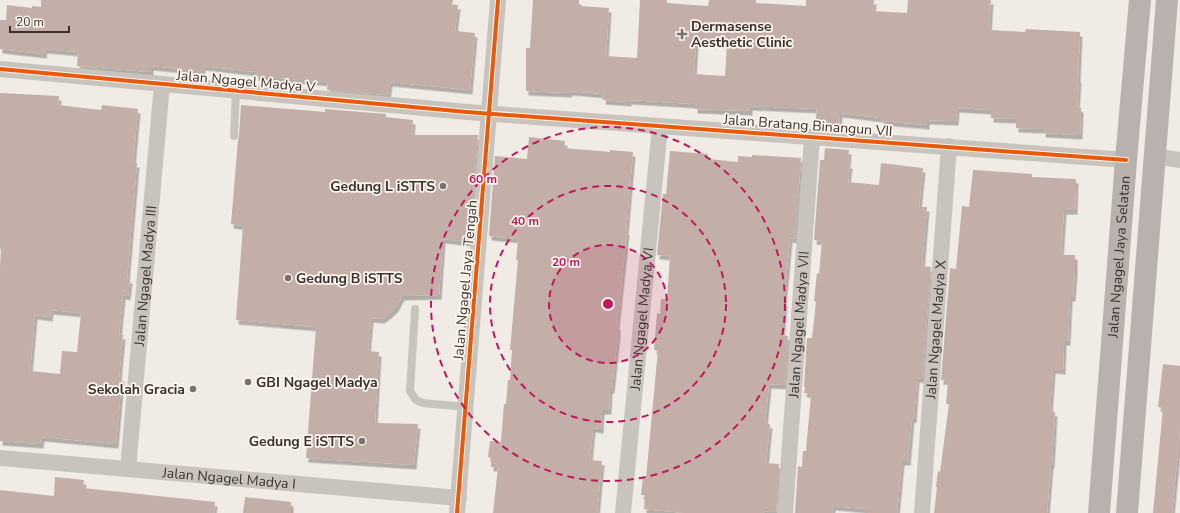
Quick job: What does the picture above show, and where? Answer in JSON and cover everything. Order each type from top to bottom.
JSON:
[{"type":"main road","name":"Jalan Ngagel Jaya Selatan","points":[[1099,513],[1126,160],[1140,0]]},
{"type":"main road","name":"Jalan Ngagel Jaya Selatan","points":[[1127,513],[1167,0]]},
{"type":"street","name":"Jalan Ngagel Jaya Tengah","points":[[458,505],[498,0]]},
{"type":"street","name":"Jalan Ngagel Madya V","points":[[0,69],[489,113]]},
{"type":"street","name":"Jalan Ngagel Madya III","points":[[128,469],[162,84]]},
{"type":"street","name":"Jalan Bratang Binangun VII","points":[[489,113],[1126,160]]},
{"type":"street","name":"Jalan Ngagel Madya VI","points":[[623,513],[660,126]]},
{"type":"street","name":"Jalan Ngagel Madya VII","points":[[785,513],[812,137]]},
{"type":"street","name":"Jalan Ngagel Madya X","points":[[922,513],[949,146]]},
{"type":"street","points":[[1154,156],[1180,160]]},
{"type":"street","name":"Jalan Ngagel Madya I","points":[[0,458],[128,469],[458,505]]},
{"type":"lane","points":[[234,136],[236,91]]},
{"type":"lane","points":[[415,309],[410,391],[416,400],[422,403],[466,407]]},
{"type":"building","points":[[41,0],[453,0],[452,5],[458,5],[455,31],[475,33],[470,90],[390,82],[388,95],[327,90],[328,82],[256,76],[256,72],[203,66],[202,78],[181,76],[182,69],[151,66],[151,72],[77,66],[78,52],[45,49],[44,54],[0,49],[0,20],[6,20],[7,5],[32,8],[32,6],[41,7]]},
{"type":"building","points":[[533,0],[579,0],[579,6],[609,8],[606,56],[637,58],[640,0],[667,0],[667,3],[708,6],[709,0],[756,0],[756,3],[806,6],[806,0],[874,0],[873,11],[907,13],[908,0],[991,0],[989,30],[1025,32],[1026,29],[1080,32],[1077,107],[1081,108],[1080,135],[1043,133],[1043,129],[1016,128],[1016,119],[991,118],[991,110],[957,108],[956,121],[927,120],[927,125],[881,121],[881,118],[840,113],[839,126],[815,124],[817,109],[750,106],[750,111],[695,109],[695,104],[603,100],[604,94],[570,91],[569,93],[526,91],[526,48],[530,48]],"holes":[[[696,42],[727,44],[725,76],[694,74]]]},
{"type":"building","points":[[0,93],[59,96],[58,105],[101,110],[102,105],[138,109],[133,163],[137,163],[127,279],[130,279],[128,296],[123,295],[119,335],[123,335],[119,377],[122,377],[116,444],[42,437],[41,444],[0,441]],"holes":[[[51,310],[81,313],[77,352],[62,351],[60,374],[30,371],[35,315],[50,317]]]},
{"type":"building","points":[[241,105],[325,112],[325,109],[386,114],[386,117],[413,120],[412,135],[478,135],[469,242],[443,239],[439,295],[402,296],[396,307],[382,319],[371,318],[368,351],[379,352],[375,423],[418,424],[414,465],[306,458],[316,327],[236,320],[243,226],[231,224]]},
{"type":"building","points":[[529,137],[565,141],[564,148],[610,152],[610,150],[633,152],[627,231],[617,325],[618,333],[612,389],[610,389],[609,410],[602,410],[601,429],[593,428],[590,460],[602,461],[597,513],[493,513],[498,467],[491,467],[491,458],[488,457],[490,441],[501,442],[504,404],[506,404],[508,380],[510,380],[512,350],[510,350],[518,260],[516,260],[518,239],[489,236],[495,156],[527,159]]},
{"type":"building","points":[[825,148],[849,150],[848,164],[850,164],[848,182],[879,185],[881,163],[923,168],[919,207],[927,207],[922,266],[931,267],[922,379],[917,378],[914,419],[912,418],[908,461],[902,461],[897,513],[866,513],[866,509],[833,506],[832,513],[795,513],[798,466],[802,467],[803,451],[806,451],[811,394],[804,393],[804,387],[807,338],[812,338],[816,302],[814,301],[817,273],[819,274],[822,241],[814,240],[820,160],[824,160]]},
{"type":"building","points":[[670,151],[708,154],[708,159],[738,162],[738,156],[752,157],[752,155],[801,158],[795,239],[790,238],[784,302],[782,335],[788,336],[785,385],[769,384],[765,423],[770,424],[766,463],[779,464],[776,512],[685,513],[644,509],[645,495],[641,495],[643,478],[646,478],[658,350],[654,350],[657,313],[660,314],[661,299],[667,299],[670,256],[657,255],[663,194],[666,194]]},
{"type":"building","points":[[973,170],[1032,174],[1032,177],[1076,179],[1075,210],[1064,210],[1061,255],[1075,255],[1075,271],[1073,297],[1070,297],[1068,341],[1064,341],[1063,370],[1053,369],[1050,411],[1055,412],[1047,513],[934,513],[938,471],[940,472],[949,404],[946,404],[948,381],[941,380],[950,268],[956,269],[962,206],[969,207]]},
{"type":"building","points":[[1163,364],[1180,366],[1180,430],[1172,513],[1153,513],[1163,408],[1158,407]]},
{"type":"building","points":[[55,477],[84,480],[83,488],[215,502],[214,513],[0,513],[0,490],[54,496]]},
{"type":"building","points":[[245,497],[291,502],[291,513],[243,513]]},
{"type":"cycle path","points":[[457,513],[498,0]]},
{"type":"cycle path","points":[[0,69],[467,112],[1126,160]]},
{"type":"place","name":"Dermasense Aesthetic Clinic","points":[[682,34]]},
{"type":"place","name":"Gedung L iSTTS","points":[[443,186]]},
{"type":"place","name":"Gedung B iSTTS","points":[[288,278]]},
{"type":"place","name":"GBI Ngagel Madya","points":[[248,382]]},
{"type":"place","name":"Sekolah Gracia","points":[[193,389]]},
{"type":"place","name":"Gedung E iSTTS","points":[[362,441]]}]
